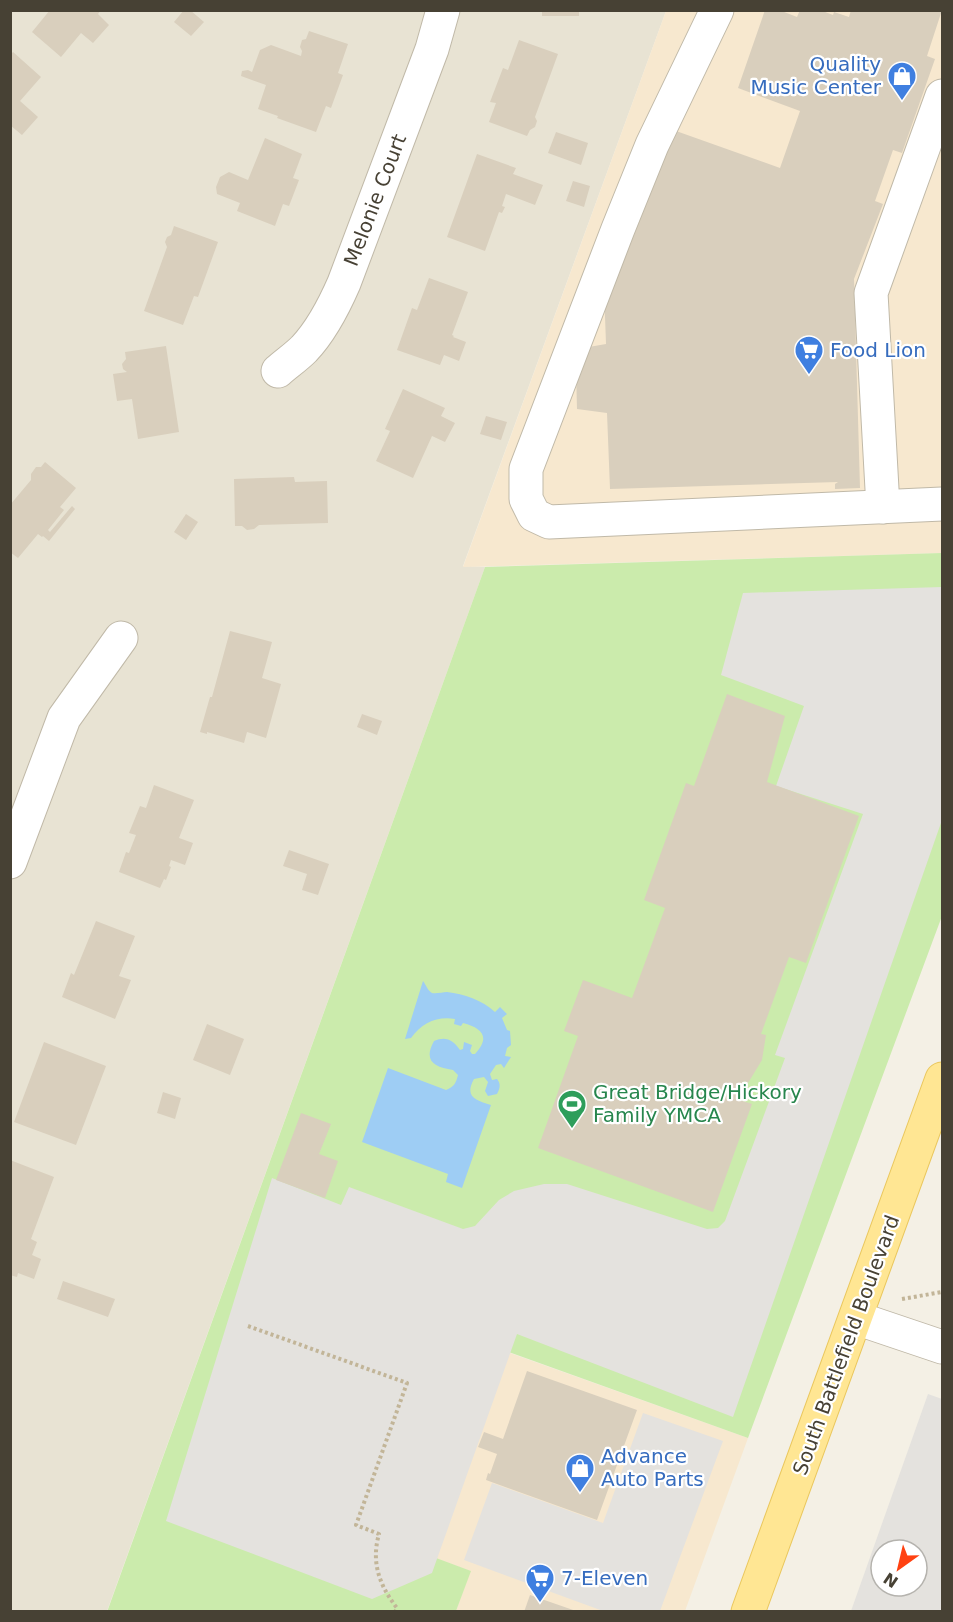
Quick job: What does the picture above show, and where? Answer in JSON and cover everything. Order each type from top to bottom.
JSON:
[{"type":"main road","name":"South Battlefield Boulevard","points":[[748,1611],[942,1078]]},
{"type":"street","name":"Melonie Court","points":[[278,371],[302,351],[312,339],[333,307],[344,283],[432,49],[443,10]]},
{"type":"street","points":[[717,10],[652,145],[618,230],[526,469],[526,499],[534,515],[549,522],[942,504]]},
{"type":"street","points":[[883,507],[871,293],[942,96]]},
{"type":"street","points":[[10,862],[64,718],[121,638]]},
{"type":"street","points":[[856,1318],[942,1347]]},
{"type":"path","points":[[898,1300],[942,1292]]},
{"type":"path","points":[[248,1326],[407,1383],[356,1525],[379,1534],[376,1550],[378,1577],[383,1589],[397,1608],[395,1611]]},
{"type":"shaded area","points":[[11,11],[666,11],[463,566],[485,567],[107,1611],[11,1612]]},
{"type":"shaded area","points":[[666,11],[942,11],[942,553],[463,567]]},
{"type":"shaded area","points":[[942,587],[942,820],[733,1417],[517,1334],[432,1573],[372,1599],[166,1521],[272,1178],[341,1205],[349,1187],[463,1229],[475,1226],[499,1200],[514,1191],[544,1184],[567,1184],[707,1229],[718,1228],[725,1221],[785,1058],[775,1055],[863,814],[776,786],[804,706],[721,675],[743,593]]},
{"type":"shaded area","name":"Advance Auto Parts","points":[[488,1345],[748,1438],[685,1611],[456,1611],[470,1571],[411,1549]]},
{"type":"shaded area","points":[[928,1394],[942,1399],[942,1611],[851,1611],[869,1560],[869,1598],[929,1598],[929,1538],[877,1538]]},
{"type":"shaded area","points":[[643,1413],[723,1441],[660,1611],[603,1611],[464,1560],[492,1483],[603,1523]]},
{"type":"green space","name":"Great Bridge/Hickory Family YMCA","points":[[942,553],[942,916],[748,1438],[489,1345],[412,1549],[471,1571],[456,1611],[107,1612],[485,567]]},
{"type":"water","points":[[423,981],[432,993],[447,992],[466,996],[479,1001],[495,1012],[500,1007],[507,1014],[502,1018],[507,1030],[510,1031],[511,1045],[507,1048],[505,1056],[511,1057],[504,1068],[501,1064],[496,1065],[490,1074],[492,1080],[497,1079],[499,1083],[497,1094],[488,1096],[485,1091],[488,1082],[484,1077],[474,1079],[471,1085],[470,1090],[473,1097],[491,1105],[462,1188],[446,1182],[448,1174],[362,1142],[388,1068],[446,1090],[451,1088],[458,1075],[453,1070],[440,1067],[432,1062],[430,1054],[434,1041],[449,1040],[460,1050],[463,1049],[464,1042],[472,1045],[470,1051],[472,1054],[475,1054],[483,1043],[482,1034],[475,1028],[463,1023],[461,1026],[454,1024],[455,1019],[448,1018],[430,1022],[420,1028],[411,1038],[405,1039]]},
{"type":"building","points":[[50,10],[101,10],[98,14],[109,25],[93,43],[81,33],[61,57],[32,32]]},
{"type":"building","points":[[184,10],[190,10],[204,22],[191,36],[174,22]]},
{"type":"building","points":[[542,10],[579,10],[579,16],[542,16]]},
{"type":"building","points":[[765,10],[779,10],[797,17],[800,10],[820,10],[833,15],[834,12],[849,17],[851,10],[942,10],[927,56],[935,59],[902,153],[893,150],[875,201],[883,204],[854,279],[860,488],[835,489],[835,484],[838,482],[610,489],[607,413],[577,409],[576,369],[583,348],[606,344],[604,288],[662,126],[780,168],[800,111],[738,88]]},
{"type":"building","points":[[309,31],[348,44],[338,73],[343,75],[331,108],[326,106],[316,132],[258,109],[266,85],[241,76],[242,71],[252,72],[260,50],[271,45],[301,56],[302,40],[306,39]]},
{"type":"building","points":[[519,40],[558,54],[535,117],[537,121],[535,127],[527,136],[489,122],[496,103],[490,102],[503,68],[508,70]]},
{"type":"building","points":[[13,52],[41,77],[20,101],[38,117],[22,135],[10,125],[10,55]]},
{"type":"building","points":[[556,132],[588,143],[581,165],[548,153]]},
{"type":"building","points":[[265,138],[302,154],[293,178],[299,180],[289,206],[283,204],[275,226],[237,211],[240,203],[217,194],[216,187],[220,177],[229,172],[248,180]]},
{"type":"building","points":[[477,154],[516,168],[513,174],[543,185],[535,205],[506,194],[502,206],[505,207],[502,213],[499,212],[485,251],[447,237]]},
{"type":"building","points":[[573,181],[590,186],[584,207],[566,201]]},
{"type":"building","points":[[174,226],[218,242],[198,297],[194,296],[183,325],[144,311],[167,247],[165,242]]},
{"type":"building","points":[[429,278],[468,292],[452,335],[466,342],[459,361],[444,355],[440,365],[397,350],[412,308],[417,310]]},
{"type":"building","points":[[166,346],[179,432],[138,439],[132,399],[117,401],[113,374],[127,372],[123,369],[122,364],[126,359],[125,352]]},
{"type":"building","points":[[403,389],[445,408],[441,416],[455,423],[445,442],[432,436],[413,478],[376,461],[390,431],[385,429]]},
{"type":"building","points":[[486,416],[507,422],[501,440],[480,434]]},
{"type":"building","points":[[45,462],[76,488],[60,507],[64,510],[48,530],[50,532],[72,506],[75,509],[49,541],[38,534],[18,558],[10,552],[10,505],[31,480],[31,474],[36,467],[41,467]]},
{"type":"building","points":[[294,477],[295,482],[327,481],[328,523],[259,525],[247,530],[242,526],[235,526],[234,479]]},
{"type":"building","points":[[186,514],[198,522],[186,540],[174,532]]},
{"type":"building","points":[[230,631],[272,642],[262,678],[281,684],[266,738],[247,732],[244,743],[200,732]]},
{"type":"building","points":[[727,694],[785,716],[767,782],[859,816],[806,963],[789,957],[761,1034],[766,1035],[762,1060],[748,1083],[744,1081],[737,1099],[752,1104],[713,1212],[538,1148],[578,1036],[564,1031],[583,980],[632,998],[665,908],[644,900],[686,783],[694,786]]},
{"type":"building","points":[[362,714],[382,721],[377,735],[357,727]]},
{"type":"building","points":[[154,785],[194,800],[179,838],[193,843],[185,865],[171,860],[166,880],[164,879],[160,888],[119,872],[126,852],[129,853],[136,835],[129,833],[140,806],[146,808]]},
{"type":"building","points":[[289,850],[329,864],[318,895],[302,890],[307,874],[283,866]]},
{"type":"building","points":[[96,921],[135,936],[119,976],[131,980],[115,1019],[62,997],[71,973],[74,975]]},
{"type":"building","points":[[207,1024],[244,1039],[230,1075],[193,1060]]},
{"type":"building","points":[[44,1042],[106,1066],[76,1145],[14,1122]]},
{"type":"building","points":[[163,1092],[181,1098],[175,1119],[157,1113]]},
{"type":"building","points":[[301,1113],[331,1124],[319,1154],[338,1161],[325,1198],[276,1180]]},
{"type":"building","points":[[10,1160],[54,1177],[31,1239],[37,1242],[32,1255],[41,1259],[34,1279],[18,1273],[17,1277],[10,1275]]},
{"type":"building","points":[[63,1281],[115,1299],[108,1317],[57,1299]]},
{"type":"building","name":"Advance Auto Parts","points":[[527,1371],[637,1410],[597,1520],[486,1480],[497,1454],[478,1447],[484,1432],[503,1439]]},
{"type":"building","name":"7-Eleven","points":[[530,1595],[576,1611],[576,1612],[524,1612]]},
{"type":"place","name":"Quality Music Center","points":[[902,102]]},
{"type":"place","name":"Food Lion","points":[[809,376]]},
{"type":"place","name":"Great Bridge/Hickory Family YMCA","points":[[572,1130]]},
{"type":"place","name":"Advance Auto Parts","points":[[580,1494]]},
{"type":"place","name":"7-Eleven","points":[[540,1604]]}]
